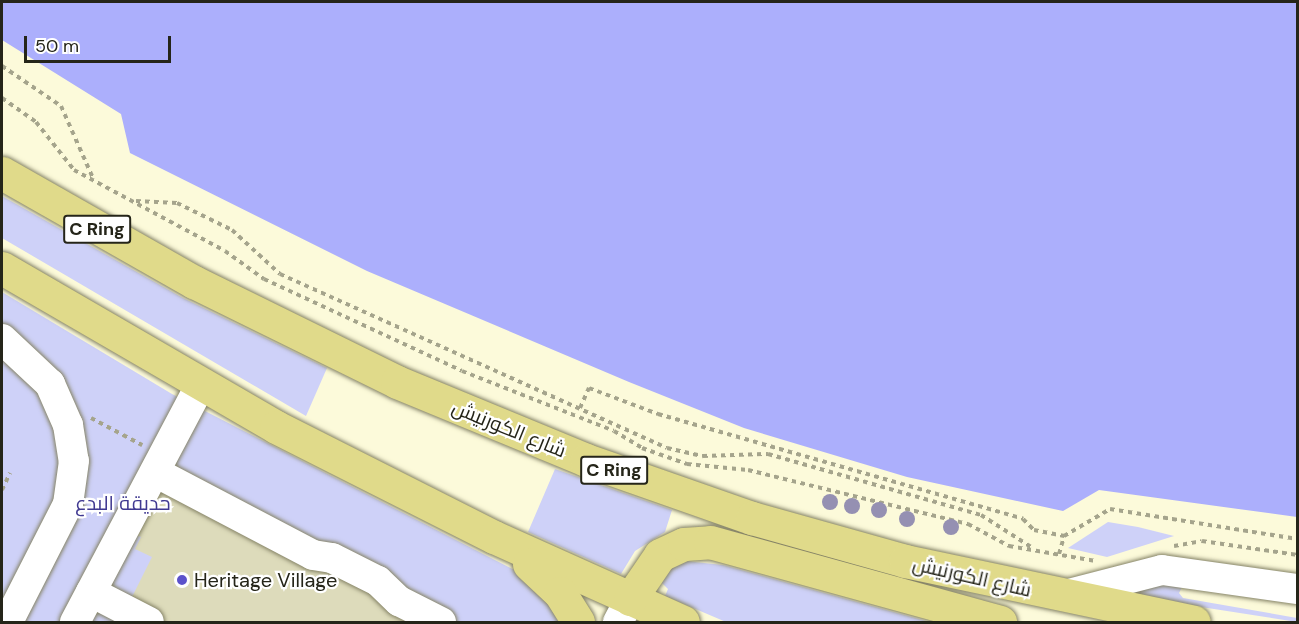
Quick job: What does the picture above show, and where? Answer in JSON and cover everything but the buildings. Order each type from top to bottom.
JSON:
[{"type":"highway","name":"شارع الكورنيش","points":[[2,173],[194,282],[497,425],[752,518],[1057,597],[1194,622]]},
{"type":"highway","points":[[2,268],[200,386],[494,537],[624,611],[683,622]]},
{"type":"highway","points":[[494,537],[551,583],[578,622]]},
{"type":"highway","points":[[624,611],[660,555],[684,544],[710,542],[1000,622]]},
{"type":"street","points":[[2,339],[28,359],[57,397],[72,443],[72,490],[8,622]]},
{"type":"street","points":[[75,622],[96,604],[115,563],[123,532],[200,386]]},
{"type":"street","points":[[157,469],[313,555],[332,558],[378,581],[399,601],[441,622]]},
{"type":"street","points":[[1057,597],[1162,570],[1298,589]]},
{"type":"street","points":[[96,604],[149,622]]},
{"type":"path","points":[[2,66],[61,106],[92,177]]},
{"type":"path","points":[[2,98],[36,122],[68,165],[136,202],[275,285],[462,371],[614,431],[642,448],[687,464],[748,470],[968,524],[1009,546],[1031,547],[1059,554],[1108,561]]},
{"type":"path","points":[[136,202],[177,203],[232,230],[280,274],[676,451],[768,454],[972,512],[1031,547]]},
{"type":"path","points":[[580,408],[589,388],[681,421],[1023,519],[1034,530],[1064,537]]},
{"type":"path","points":[[57,397],[134,436],[157,469]]},
{"type":"path","points":[[2,490],[10,473]]},
{"type":"path","points":[[1059,554],[1064,537],[1110,509],[1298,539]]},
{"type":"path","points":[[1165,549],[1202,541],[1298,555]]},
{"type":"green space","points":[[2,196],[183,298],[327,368],[306,416],[2,238]]},
{"type":"green space","name":"حديقة البدع","points":[[2,292],[172,394],[524,575],[571,622],[2,622]]},
{"type":"green space","points":[[555,469],[672,510],[665,532],[635,551],[621,574],[528,532]]},
{"type":"green space","points":[[1108,522],[1174,536],[1107,557],[1068,548]]},
{"type":"green space","points":[[685,561],[723,565],[930,622],[726,622],[665,596],[668,589],[661,582],[665,572]]},
{"type":"green space","points":[[1185,581],[1179,593],[1183,598],[1297,618],[1297,622],[1111,593]]},
{"type":"water","points":[[2,2],[1297,2],[1297,517],[1099,490],[1063,511],[907,477],[744,428],[367,271],[130,153],[121,114],[2,40]]},
{"type":"place","name":"Heritage Village","points":[[182,580]]}]
